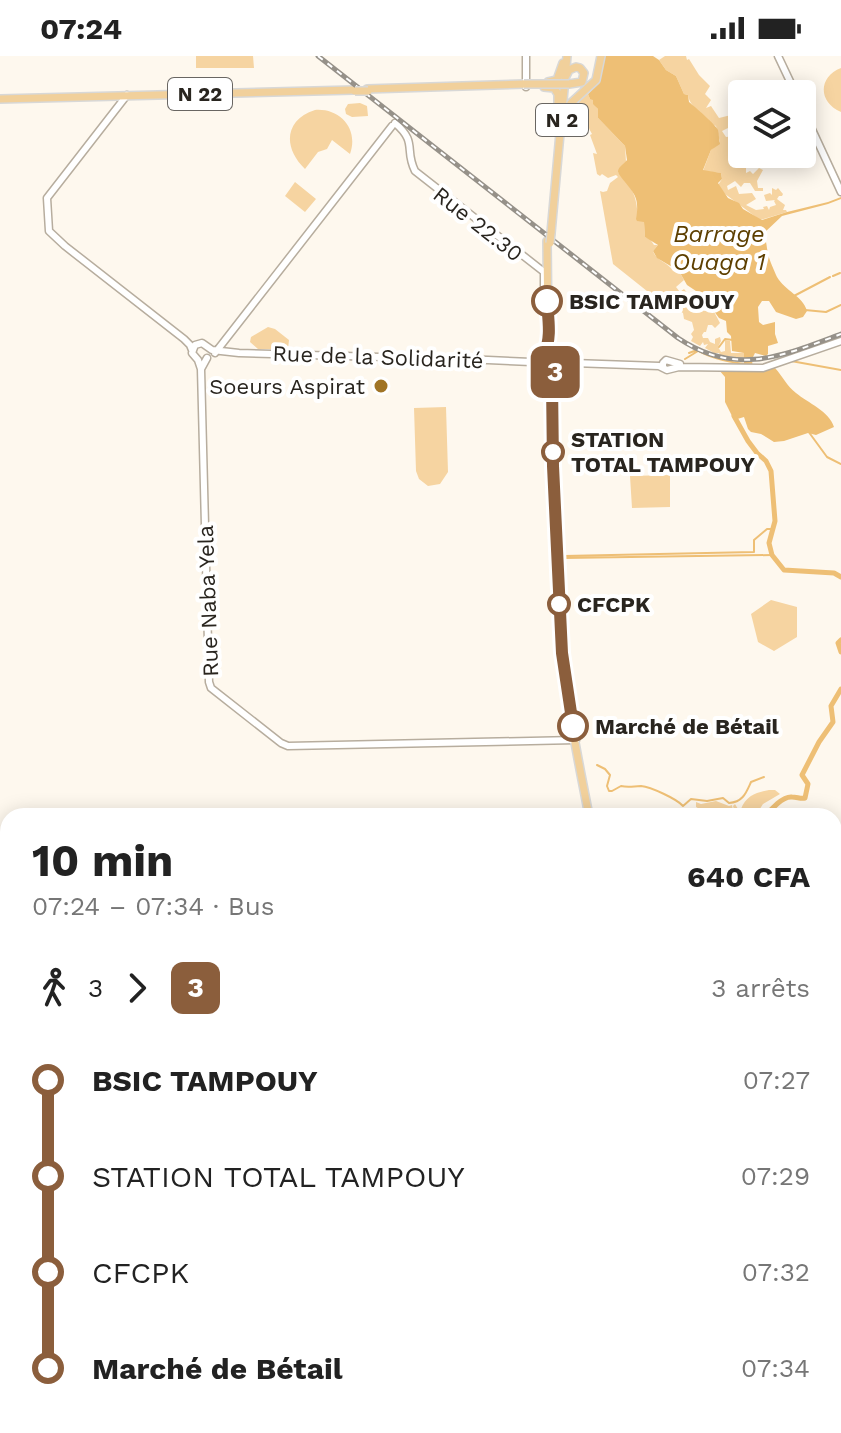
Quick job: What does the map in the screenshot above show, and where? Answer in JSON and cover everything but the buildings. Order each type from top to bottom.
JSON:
[{"type":"main road","points":[[569,84],[583,86],[591,81],[600,56]]},
{"type":"main road","points":[[558,163],[567,110],[596,80],[600,56]]},
{"type":"main road","points":[[526,85],[557,80],[564,57],[586,73],[582,83],[569,84]]},
{"type":"main road","name":"N 2","points":[[551,409],[552,382],[559,362],[552,345],[549,237],[569,84],[564,57]]},
{"type":"main road","name":"N 2","points":[[564,57],[549,237],[549,339],[542,354],[542,368],[549,380],[551,409],[560,649],[587,808]]},
{"type":"main road","points":[[474,87],[488,83],[554,88],[558,94],[559,119]]},
{"type":"main road","name":"N 22","points":[[0,99],[569,84]]},
{"type":"main road","points":[[542,354],[552,351],[559,362],[551,372],[542,368]]},
{"type":"street","points":[[526,56],[526,85]]},
{"type":"street","points":[[778,56],[789,80]]},
{"type":"street","points":[[127,95],[47,198],[49,231],[184,339],[201,369]]},
{"type":"street","name":"Rue 22.30","points":[[216,352],[391,125],[406,137],[410,166],[414,172],[544,274],[545,329],[549,339]]},
{"type":"street","points":[[816,138],[841,192]]},
{"type":"street","points":[[184,339],[208,347],[209,353],[201,369]]},
{"type":"street","points":[[559,362],[752,368],[841,340]]},
{"type":"street","points":[[192,350],[198,343]]},
{"type":"street","name":"Rue de la Solidarité","points":[[208,347],[216,352],[531,362],[542,368]]},
{"type":"street","points":[[198,360],[216,352]]},
{"type":"street","points":[[531,362],[542,354]]},
{"type":"street","name":"Rue Naba Yela","points":[[201,369],[211,688],[281,743],[292,747],[575,740]]},
{"type":"shaded area","points":[[196,56],[253,56],[254,68],[196,68]]},
{"type":"shaded area","points":[[665,56],[686,56],[710,86],[705,94],[711,100],[706,108],[711,106],[719,118],[728,116],[728,128],[722,131],[728,137],[728,168],[746,168],[746,173],[750,171],[753,174],[759,168],[763,170],[757,181],[758,188],[763,188],[763,191],[755,191],[750,183],[744,183],[741,187],[735,181],[727,186],[728,190],[736,186],[739,194],[752,193],[756,199],[746,205],[756,210],[767,206],[769,210],[776,205],[775,200],[766,201],[764,195],[772,195],[772,188],[778,188],[783,194],[777,199],[785,205],[783,210],[787,212],[760,220],[725,194],[718,185],[722,179],[721,173],[703,171],[711,150],[720,142],[716,126],[700,115],[688,95],[684,94],[676,76],[666,70],[659,60]]},
{"type":"shaded area","points":[[841,68],[841,112],[828,102],[824,90],[828,77]]},
{"type":"shaded area","points":[[588,94],[598,109],[598,118],[625,146],[626,162],[618,172],[634,194],[638,221],[644,221],[645,237],[658,245],[653,251],[673,271],[680,273],[684,280],[676,287],[680,292],[684,289],[693,297],[695,307],[700,297],[705,303],[704,311],[712,308],[720,323],[715,328],[708,325],[703,338],[715,344],[715,339],[720,337],[718,347],[721,352],[725,351],[725,340],[730,341],[731,353],[744,353],[744,358],[720,355],[705,348],[708,344],[704,345],[703,342],[700,346],[691,341],[694,330],[692,322],[684,319],[683,313],[673,307],[670,309],[613,264],[600,191],[607,191],[610,183],[618,177],[608,178],[597,174],[593,153],[597,154],[592,134],[578,101]]},
{"type":"shaded area","points":[[348,104],[367,106],[368,116],[352,117],[346,114]]},
{"type":"shaded area","points":[[315,110],[339,116],[349,129],[352,145],[350,154],[332,140],[327,149],[318,152],[305,169],[293,152],[290,135],[297,120]]},
{"type":"shaded area","points":[[295,182],[316,199],[305,212],[285,196]]},
{"type":"shaded area","points":[[268,327],[289,340],[288,349],[258,349],[250,342],[251,337]]},
{"type":"shaded area","points":[[446,407],[448,472],[440,484],[428,486],[419,479],[416,471],[414,408]]},
{"type":"shaded area","points":[[670,475],[670,507],[632,508],[630,476]]},
{"type":"shaded area","points":[[771,600],[797,607],[797,637],[774,651],[758,642],[751,614]]},
{"type":"shaded area","points":[[775,790],[780,794],[760,808],[741,808],[749,797]]},
{"type":"shaded area","points":[[716,801],[732,805],[733,808],[696,807],[696,802]]},
{"type":"water","name":"Barrage Ouaga 1","points":[[605,56],[653,56],[676,76],[689,102],[718,130],[720,144],[711,150],[703,170],[721,173],[722,179],[718,183],[728,198],[739,203],[743,209],[762,220],[841,197],[828,204],[782,216],[763,234],[777,277],[802,301],[807,311],[803,317],[796,319],[776,312],[769,301],[762,301],[758,307],[759,322],[763,325],[775,322],[778,343],[768,346],[766,356],[755,353],[752,359],[753,371],[775,368],[793,390],[823,412],[834,427],[816,435],[808,433],[774,442],[751,432],[744,417],[734,420],[725,402],[725,377],[719,370],[744,365],[744,353],[732,351],[726,321],[719,318],[702,295],[687,285],[679,271],[657,258],[653,251],[658,245],[645,237],[644,222],[636,219],[636,199],[618,171],[627,160],[625,146],[598,118],[598,109],[588,94],[602,73]]},
{"type":"waterway","points":[[833,276],[840,273]]},
{"type":"waterway","points":[[792,297],[830,277]]},
{"type":"waterway","points":[[805,310],[826,312],[841,305]]},
{"type":"waterway","points":[[719,347],[725,339],[733,340]]},
{"type":"waterway","points":[[689,353],[697,350],[714,358],[745,364]]},
{"type":"waterway","points":[[685,359],[698,351]]},
{"type":"waterway","points":[[791,361],[841,370]]},
{"type":"waterway","points":[[734,416],[771,471],[775,521],[769,543],[772,555],[784,570],[834,573],[841,577]]},
{"type":"waterway","points":[[808,431],[827,457],[841,464]]},
{"type":"waterway","points":[[564,556],[754,552],[754,540],[767,529],[773,529]]},
{"type":"waterway","points":[[564,558],[772,555]]},
{"type":"waterway","points":[[841,640],[838,643],[841,652]]},
{"type":"waterway","points":[[773,808],[785,799],[805,798],[808,784],[802,775],[833,722],[831,706],[841,689]]},
{"type":"waterway","points":[[597,765],[610,775],[609,791],[621,786],[641,786],[670,797],[683,806],[691,799],[738,801],[751,782],[764,777]]},
{"type":"railway","points":[[318,56],[678,338],[699,350],[720,357],[759,359],[841,334]]},
{"type":"bus line","name":"3","points":[[547,301],[549,339],[544,353],[554,351],[561,360],[552,382],[553,466],[562,653],[573,726]]},
{"type":"place","name":"BSIC TAMPOUY","points":[[547,301]]},
{"type":"place","name":"Soeurs Aspirat","points":[[381,386]]},
{"type":"place","name":"STATION TOTAL TAMPOUY","points":[[553,452]]},
{"type":"place","name":"CFCPK","points":[[559,604]]},
{"type":"place","name":"Marché de Bétail","points":[[573,726]]}]
